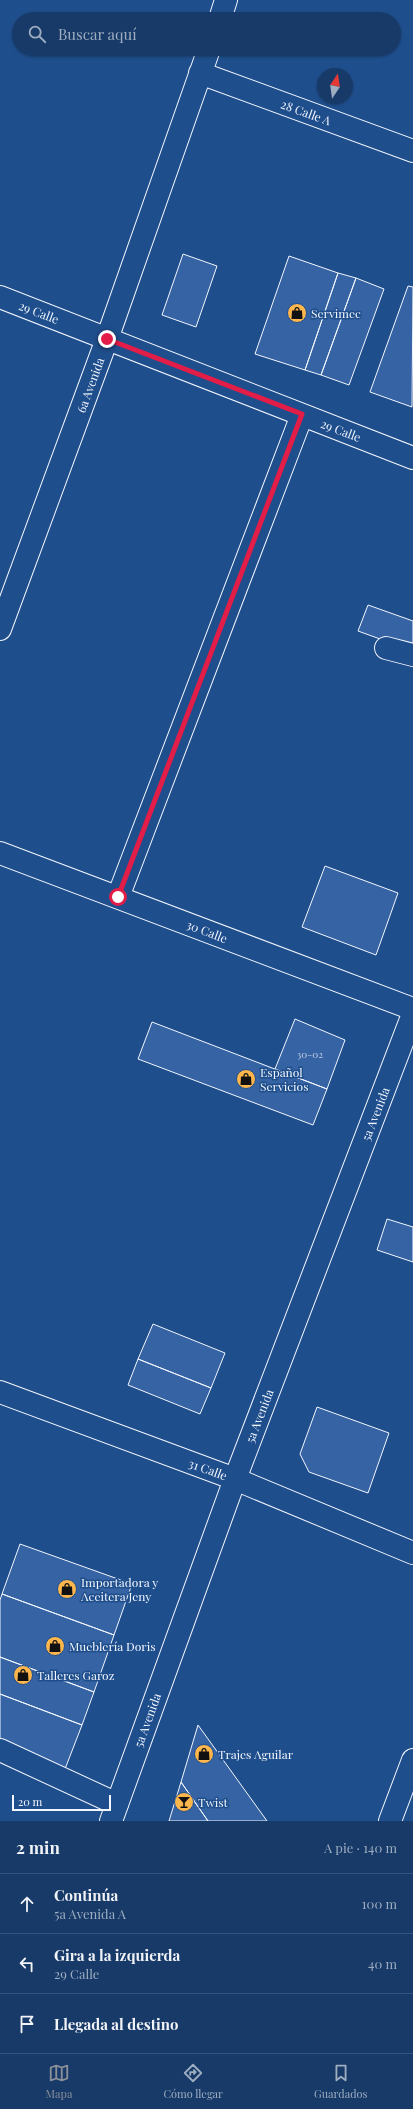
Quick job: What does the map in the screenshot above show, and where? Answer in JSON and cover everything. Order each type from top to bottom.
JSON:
[{"type":"street","points":[[222,12],[226,0]]},
{"type":"street","name":"6a Avenida","points":[[0,629],[107,339],[206,56]]},
{"type":"street","name":"28 Calle A","points":[[200,73],[413,151]]},
{"type":"street","name":"29 Calle","points":[[0,297],[413,458]]},
{"type":"street","points":[[118,897],[302,414]]},
{"type":"street","points":[[386,648],[413,655]]},
{"type":"street","name":"30 Calle","points":[[0,853],[413,1009]]},
{"type":"street","name":"5a Avenida","points":[[114,1812],[235,1479],[413,1014]]},
{"type":"street","name":"31 Calle","points":[[0,1392],[235,1479],[413,1553]]},
{"type":"street","points":[[0,1750],[114,1812]]},
{"type":"street","points":[[390,1821],[413,1760]]},
{"type":"building","points":[[183,254],[217,266],[196,327],[162,315]]},
{"type":"building","name":"Servimec","points":[[289,256],[338,273],[305,370],[255,354]]},
{"type":"building","points":[[338,273],[356,278],[321,375],[305,370]]},
{"type":"building","points":[[356,278],[384,289],[349,385],[321,375]]},
{"type":"building","points":[[408,286],[413,287],[412,407],[370,392]]},
{"type":"building","points":[[368,605],[413,621],[413,651],[358,631]]},
{"type":"building","points":[[325,866],[398,893],[376,955],[302,927]]},
{"type":"building","points":[[295,1019],[345,1040],[327,1089],[275,1069]]},
{"type":"building","name":"Español Servicios","points":[[152,1022],[327,1089],[313,1125],[138,1059]]},
{"type":"building","points":[[387,1219],[413,1227],[413,1262],[377,1250]]},
{"type":"building","points":[[153,1324],[225,1353],[211,1388],[138,1359]]},
{"type":"building","points":[[138,1359],[211,1388],[200,1414],[128,1385]]},
{"type":"building","points":[[317,1407],[389,1433],[368,1493],[309,1472],[300,1454]]},
{"type":"building","name":"Importadora y Aceitera Jeny","points":[[20,1544],[132,1584],[114,1635],[2,1594]]},
{"type":"building","name":"Mueblería Doris","points":[[2,1594],[114,1635],[94,1692],[0,1657],[0,1600]]},
{"type":"building","name":"Talleres Garoz","points":[[0,1657],[94,1692],[82,1725],[0,1694]]},
{"type":"building","points":[[0,1694],[82,1725],[65,1769],[0,1745]]},
{"type":"building","name":"Trajes Aguilar","points":[[198,1725],[267,1821],[208,1821],[181,1782]]},
{"type":"building","name":"Twist","points":[[181,1782],[208,1821],[169,1821]]},
{"type":"place","name":"Servimec","points":[[297,313]]},
{"type":"place","name":"Español Servicios","points":[[246,1079]]},
{"type":"place","name":"Importadora y Aceitera Jeny","points":[[67,1589]]},
{"type":"place","name":"Mueblería Doris","points":[[55,1646]]},
{"type":"place","name":"Talleres Garoz","points":[[23,1675]]},
{"type":"place","name":"Trajes Aguilar","points":[[204,1754]]},
{"type":"place","name":"Twist","points":[[184,1802]]},
{"type":"route","points":[[107,339],[302,414],[118,897]]}]
